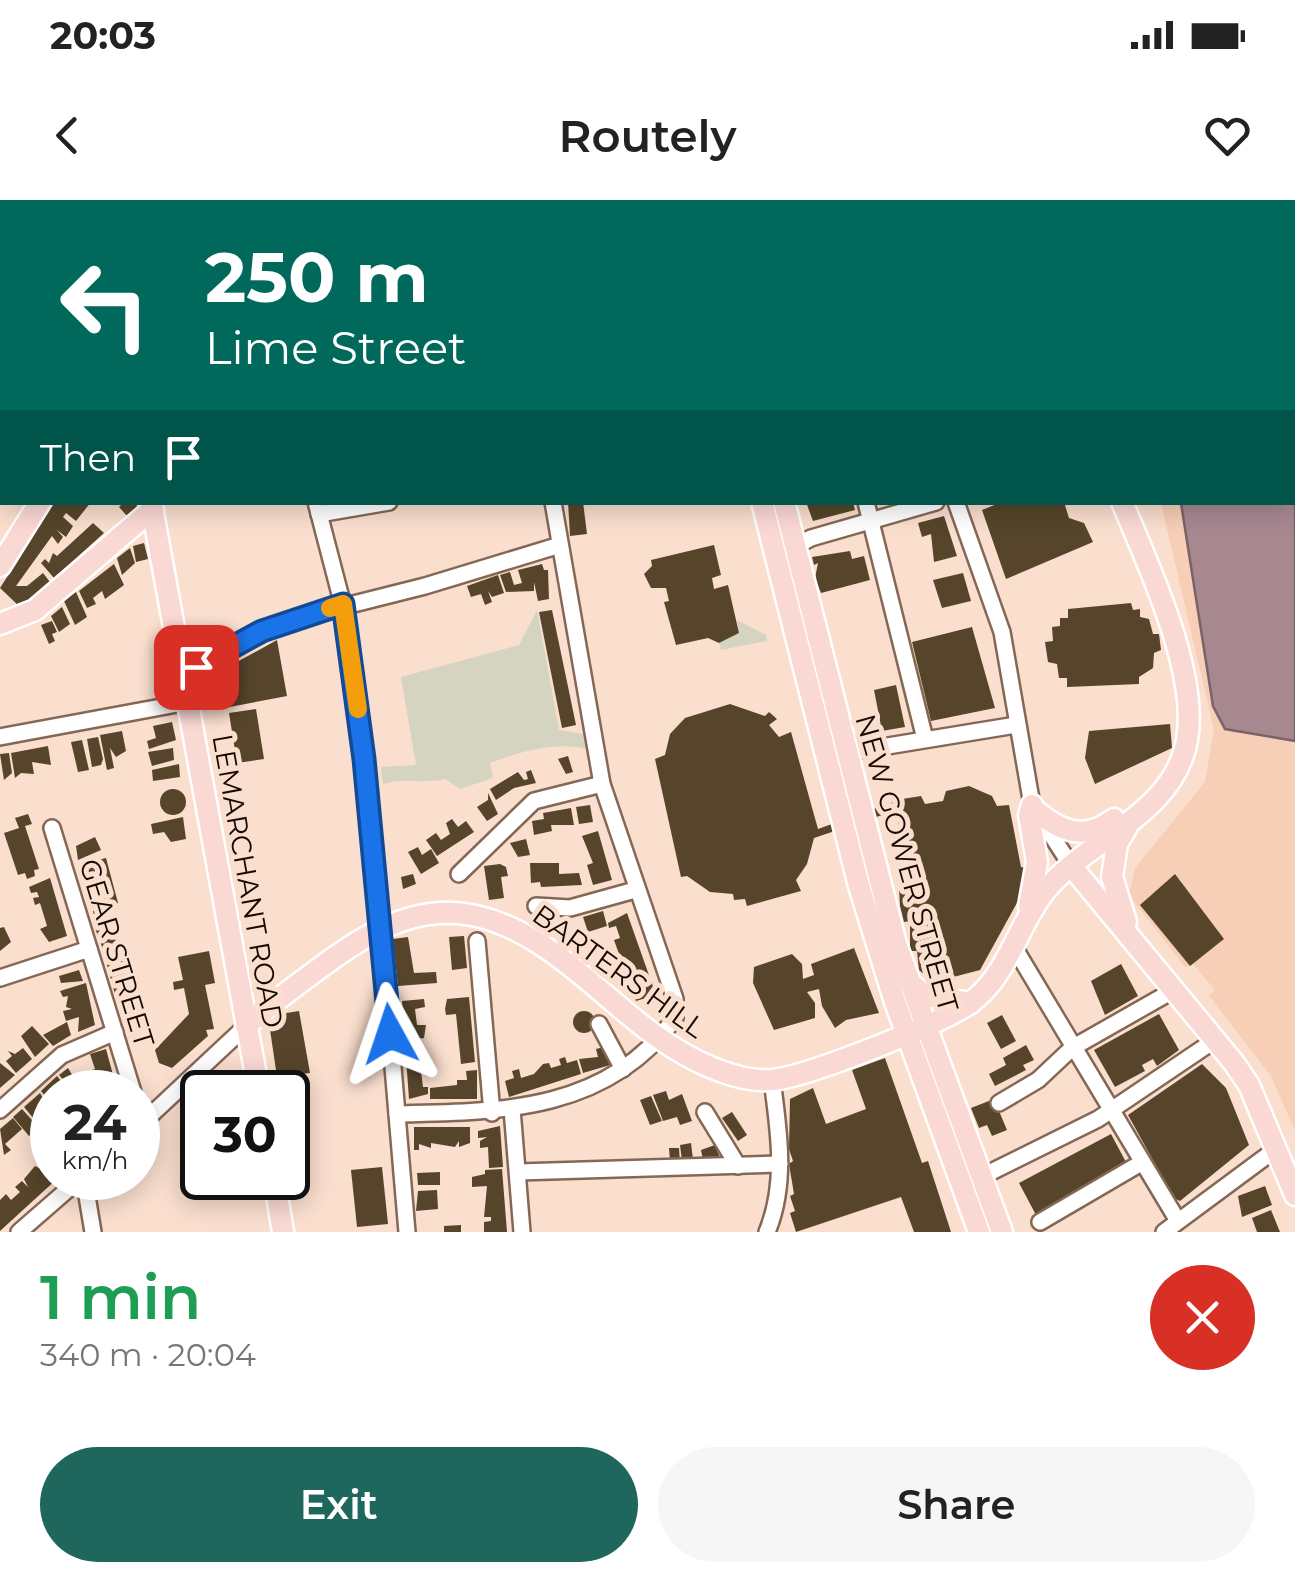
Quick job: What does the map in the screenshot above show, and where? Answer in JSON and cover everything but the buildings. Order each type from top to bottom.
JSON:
[{"type":"main road","points":[[0,566],[38,505]]},
{"type":"main road","points":[[0,624],[35,610],[155,505]]},
{"type":"main road","name":"LEMARCHANT ROAD","points":[[155,505],[255,1070]]},
{"type":"main road","name":"NEW GOWER STREET","points":[[763,505],[910,983],[915,1029],[979,1232]]},
{"type":"main road","name":"NEW GOWER STREET","points":[[785,505],[836,750],[859,886],[1002,1232]]},
{"type":"main road","points":[[772,1080],[915,1029],[970,1003],[1014,948],[1045,891],[1158,795],[1184,752],[1187,707],[1169,621],[1123,505]]},
{"type":"main road","points":[[1031,913],[1028,902],[1037,862],[1029,815],[1033,808],[1065,830],[1089,833],[1140,799],[1158,795]]},
{"type":"main road","points":[[1126,929],[1112,878],[1117,844],[1128,823]]},
{"type":"main road","points":[[1072,867],[1126,929],[1248,1086],[1295,1194]]},
{"type":"main road","name":"BARTERS HILL","points":[[246,1026],[381,926],[415,914],[442,912],[507,925],[544,946],[659,1039],[710,1067],[772,1080]]},
{"type":"main road","points":[[910,983],[926,996],[970,1003]]},
{"type":"main road","points":[[278,1200],[283,1232]]},
{"type":"street","points":[[354,505],[318,508],[343,604],[381,926],[408,1232]]},
{"type":"street","points":[[397,1114],[492,1113],[588,1088],[623,1069],[659,1039],[675,1018],[675,999],[602,784],[553,505]]},
{"type":"street","points":[[867,505],[925,739]]},
{"type":"street","points":[[776,556],[796,546],[926,505]]},
{"type":"street","points":[[957,505],[1002,632],[1033,808],[1072,867]]},
{"type":"street","points":[[184,674],[274,626],[560,545]]},
{"type":"street","points":[[0,737],[188,702]]},
{"type":"street","points":[[836,750],[1016,725]]},
{"type":"street","points":[[460,874],[534,802],[602,784]]},
{"type":"street","name":"GEAR STREET","points":[[52,828],[126,1070]]},
{"type":"street","points":[[536,906],[570,908],[635,890]]},
{"type":"street","points":[[478,940],[492,1113]]},
{"type":"street","points":[[1014,948],[1142,1164],[1171,1227],[1276,1149]]},
{"type":"street","points":[[0,978],[89,949]]},
{"type":"street","points":[[1000,1103],[1038,1080],[1072,1048],[1174,990]]},
{"type":"street","points":[[599,1024],[623,1069]]},
{"type":"street","points":[[160,1101],[246,1026]]},
{"type":"street","points":[[0,1110],[62,1055],[115,1032]]},
{"type":"street","points":[[981,1177],[1110,1110],[1215,1040]]},
{"type":"street","points":[[767,1232],[777,1202],[780,1164],[772,1080]]},
{"type":"street","points":[[512,1109],[522,1232]]},
{"type":"street","points":[[706,1112],[738,1166]]},
{"type":"street","points":[[518,1172],[780,1164]]},
{"type":"street","points":[[1040,1222],[1142,1164]]},
{"type":"street","points":[[19,1232],[56,1200]]},
{"type":"street","points":[[86,1200],[93,1232]]},
{"type":"shaded area","points":[[1161,505],[1181,505],[1213,706],[1225,729],[1295,741],[1295,1130],[1271,1076],[1209,996],[1215,990],[1193,964],[1185,967],[1129,895],[1135,868],[1205,782],[1214,730]]},
{"type":"shaded area","points":[[1181,505],[1295,505],[1295,741],[1225,729],[1213,706]]},
{"type":"green space","points":[[537,610],[559,730],[589,735],[594,751],[568,746],[516,754],[490,763],[493,778],[460,789],[445,779],[383,784],[381,767],[416,765],[401,677],[519,645]]},
{"type":"green space","points":[[737,620],[766,635],[767,641],[721,650],[719,643],[739,633]]},
{"type":"slow traffic","points":[[330,608],[343,604],[358,709]]},
{"type":"route","points":[[196,667],[262,631],[343,604],[364,759],[390,1034]]}]
